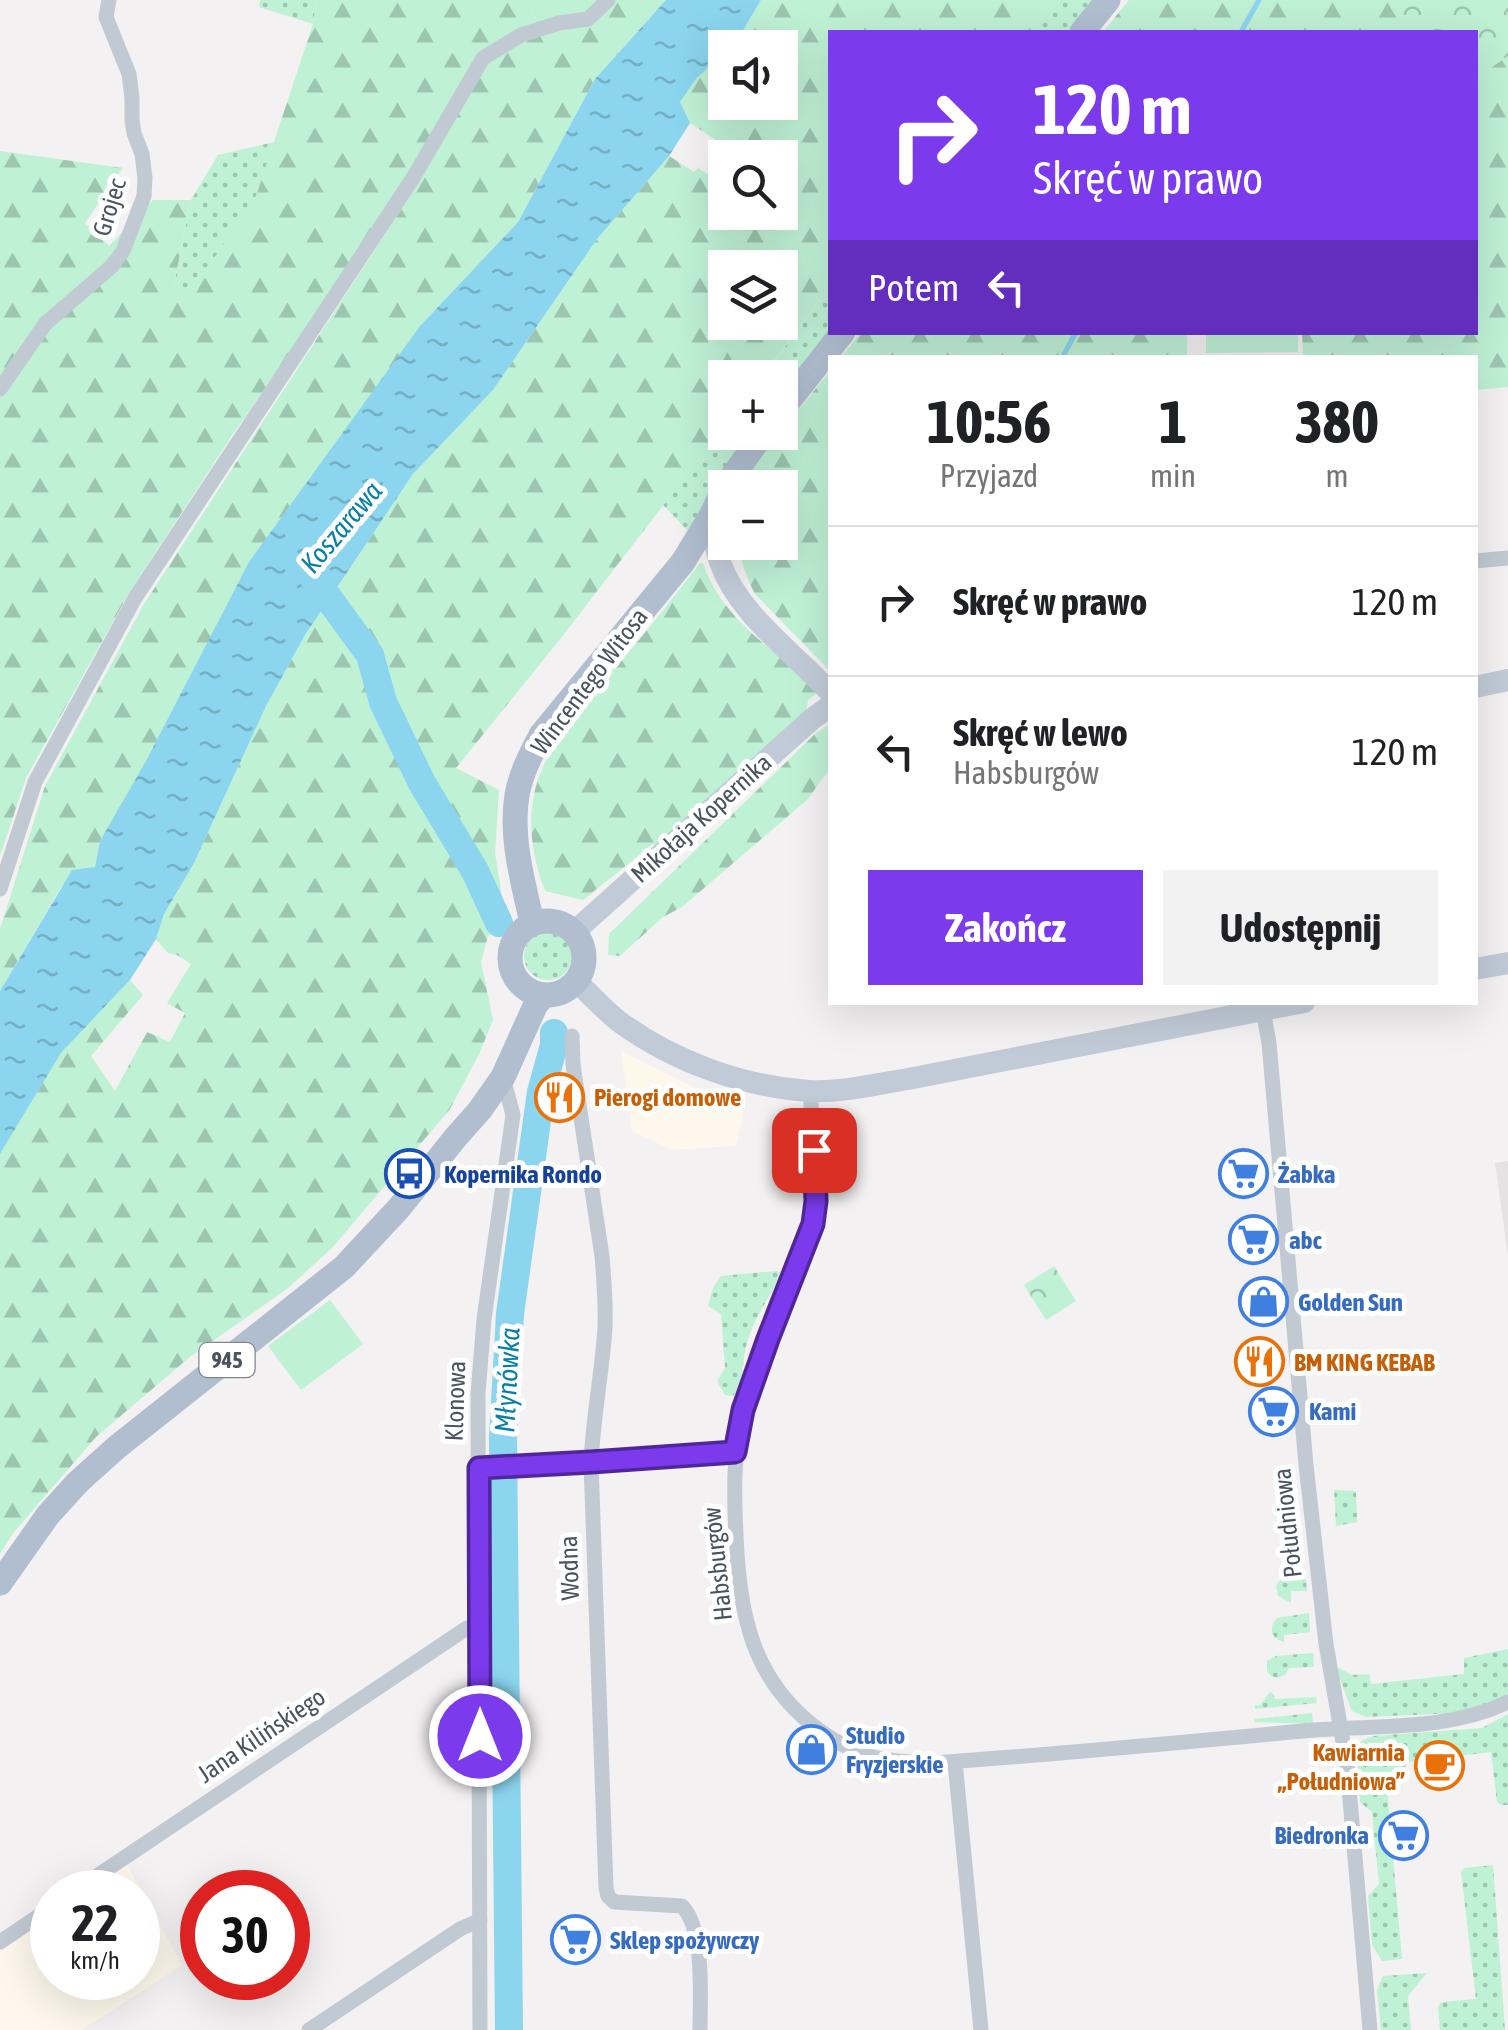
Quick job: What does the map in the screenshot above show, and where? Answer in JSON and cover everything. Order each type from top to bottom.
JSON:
[{"type":"main road","points":[[1084,30],[1108,0]]},
{"type":"main road","points":[[798,389],[841,335]]},
{"type":"main road","name":"Wincentego Witosa","points":[[532,923],[518,864],[515,824],[517,794],[525,766],[541,734],[683,562],[708,521]]},
{"type":"main road","points":[[519,984],[546,995],[567,989],[576,981],[584,962],[584,950],[574,932],[554,920],[532,923]]},
{"type":"main road","name":"945","points":[[456,1137],[514,1012],[519,984],[512,974],[510,950],[514,938],[532,923]]},
{"type":"main road","name":"945","points":[[0,1583],[48,1515],[78,1482],[344,1267],[399,1208],[503,1078],[528,1018],[546,995]]},
{"type":"street","name":"Grojec","points":[[0,389],[45,324],[112,266],[123,250],[144,196],[145,178],[134,133],[129,74],[106,18],[109,0]]},
{"type":"street","points":[[0,889],[35,782],[136,598],[413,178],[483,58],[522,35],[588,19],[608,0]]},
{"type":"street","points":[[1478,561],[1508,558]]},
{"type":"street","points":[[720,560],[746,608],[828,690]]},
{"type":"street","points":[[1478,686],[1508,680]]},
{"type":"street","name":"Mikołaja Kopernika","points":[[574,932],[828,708]]},
{"type":"street","points":[[1478,968],[1508,963]]},
{"type":"street","points":[[576,981],[623,1024],[685,1060],[746,1080],[810,1091],[854,1088],[1282,1005]]},
{"type":"street","name":"Południowa","points":[[1253,1009],[1269,1044],[1312,1517],[1326,1644],[1349,1780],[1370,2030]]},
{"type":"street","name":"Wodna","points":[[572,1036],[605,1288],[591,1462],[606,1888],[614,1902],[682,1906],[688,1912],[694,1923],[698,1962],[700,2030]]},
{"type":"street","name":"Klonowa","points":[[480,2030],[478,1394],[484,1319],[513,1115],[503,1078]]},
{"type":"street","name":"Habsburgów","points":[[810,1091],[816,1179],[813,1224],[743,1410],[735,1452],[736,1555],[750,1639],[766,1673],[796,1712],[839,1744],[859,1753],[905,1762],[954,1762],[1447,1721],[1471,1717],[1508,1702]]},
{"type":"street","points":[[479,1468],[735,1452]]},
{"type":"street","name":"Jana Kilińskiego","points":[[106,1870],[467,1628],[479,1624]]},
{"type":"street","points":[[954,1762],[981,2030]]},
{"type":"street","points":[[308,2030],[460,1928],[480,1920]]},
{"type":"street","points":[[0,1942],[30,1921]]},
{"type":"shaded area","points":[[621,1051],[717,1099],[745,1108],[736,1146],[672,1150],[632,1131]]},
{"type":"shaded area","points":[[1508,1161],[1508,1256],[1495,1163]]},
{"type":"shaded area","points":[[30,1925],[30,2000],[128,2000],[82,2030],[0,2030],[0,1944]]},
{"type":"shaded area","points":[[160,1925],[180,1961],[180,1966],[160,1979]]},
{"type":"green space","points":[[260,0],[317,0],[313,24],[259,7]]},
{"type":"green space","points":[[317,0],[538,0],[522,33],[608,0],[666,0],[595,79],[518,222],[420,326],[354,419],[100,841],[95,867],[61,887],[0,991],[0,929],[45,786],[144,604],[421,179],[471,81],[413,178],[235,431],[129,593],[26,778],[0,856],[0,151],[123,168],[85,223],[109,246],[153,200],[191,200],[174,284],[188,296],[255,199],[313,24]]},
{"type":"green space","points":[[538,0],[608,0],[588,19],[521,35]]},
{"type":"green space","points":[[761,0],[1053,0],[1030,30],[828,30],[828,289],[798,329],[798,250],[708,250],[708,340],[790,340],[775,360],[708,360],[708,447],[456,768],[499,790],[495,853],[506,922],[488,936],[481,962],[493,1020],[450,1109],[332,1248],[287,1289],[191,1356],[96,1437],[14,1532],[0,1554],[0,1154],[61,1053],[130,980],[143,995],[91,1056],[115,1091],[147,1032],[170,1042],[185,1013],[167,1003],[191,964],[168,953],[156,939],[164,914],[193,865],[266,706],[305,635],[413,474],[493,390],[597,239],[669,156],[694,172],[698,168],[708,175],[708,230],[798,230],[798,140],[716,140],[690,123],[679,102],[708,68],[708,120],[798,120],[798,30],[743,30]]},
{"type":"green space","points":[[1053,0],[1096,0],[1072,30],[1029,30]]},
{"type":"green space","points":[[1129,0],[1508,0],[1508,387],[1478,390],[1478,355],[1303,355],[1302,335],[1478,335],[1478,30],[1105,30]]},
{"type":"green space","points":[[1390,0],[1508,0],[1508,56],[1478,77],[1478,30],[1402,30]]},
{"type":"green space","points":[[274,142],[255,199],[188,296],[174,285],[191,200],[218,155]]},
{"type":"green space","points":[[828,289],[828,335],[798,374],[798,360],[775,360],[790,340],[798,340],[798,329]]},
{"type":"green space","points":[[859,335],[1187,335],[1187,355],[843,355]]},
{"type":"green space","points":[[1206,335],[1298,335],[1298,352],[1206,353]]},
{"type":"green space","points":[[828,373],[828,669],[755,594],[742,560],[798,560],[798,470],[752,470],[766,450],[798,450],[798,411]]},
{"type":"green space","points":[[708,447],[708,450],[741,450],[728,470],[708,470],[708,500],[688,531],[663,505]]},
{"type":"green space","points":[[700,563],[734,615],[813,685],[816,694],[808,700],[806,712],[657,847],[653,844],[583,900],[545,891],[535,858],[531,823],[538,779],[547,758],[573,718]]},
{"type":"green space","points":[[828,725],[828,771],[808,799],[620,956],[608,955],[609,934]]},
{"type":"green space","points":[[548,932],[565,939],[572,956],[565,973],[548,980],[531,973],[524,956],[531,939]]},
{"type":"green space","points":[[1054,1266],[1076,1301],[1046,1320],[1024,1285]]},
{"type":"green space","points":[[780,1272],[778,1279],[747,1341],[739,1386],[733,1396],[725,1395],[717,1381],[725,1368],[721,1314],[708,1306],[713,1288],[721,1276]]},
{"type":"green space","points":[[330,1300],[363,1344],[301,1390],[268,1346]]},
{"type":"green space","points":[[1334,1490],[1356,1491],[1357,1522],[1336,1526]]},
{"type":"green space","points":[[1294,1572],[1306,1580],[1307,1591],[1291,1591],[1291,1603],[1278,1596],[1276,1586],[1284,1574]]},
{"type":"green space","points":[[1309,1613],[1310,1632],[1284,1635],[1284,1642],[1274,1635],[1272,1625],[1277,1618]]},
{"type":"green space","points":[[1508,1649],[1508,1694],[1483,1707],[1458,1713],[1366,1717],[1352,1711],[1335,1666],[1352,1675],[1369,1674],[1371,1684],[1464,1674],[1464,1658]]},
{"type":"green space","points":[[1313,1653],[1314,1667],[1289,1668],[1278,1678],[1267,1671],[1267,1661],[1276,1656]]},
{"type":"green space","points":[[1272,1692],[1275,1699],[1316,1697],[1317,1703],[1255,1709]]},
{"type":"green space","points":[[1312,1713],[1313,1724],[1254,1722],[1255,1719]]},
{"type":"green space","points":[[1508,1714],[1508,1805],[1497,1802],[1491,1752],[1409,1762],[1387,1788],[1402,1959],[1382,1961],[1372,1945],[1368,1896],[1379,1884],[1372,1812],[1360,1802],[1357,1747],[1373,1736],[1482,1728]]},
{"type":"green space","points":[[1493,1865],[1505,2030],[1440,2030],[1438,2006],[1442,2002],[1476,1999],[1461,1872],[1464,1868]]},
{"type":"green space","points":[[1427,1973],[1408,1996],[1411,2030],[1381,2030],[1377,1990],[1383,1976]]},
{"type":"water","name":"Koszarawa","points":[[666,0],[761,0],[743,30],[708,30],[708,68],[680,102],[690,123],[669,156],[597,239],[493,390],[413,474],[305,635],[266,706],[193,865],[164,914],[156,939],[130,980],[61,1053],[0,1154],[0,991],[72,870],[95,867],[100,841],[249,562],[420,326],[518,222],[595,79]]},
{"type":"waterway","points":[[1242,30],[1259,0]]},
{"type":"waterway","points":[[1064,355],[1074,335]]},
{"type":"waterway","name":"Młynówka","points":[[308,570],[370,655],[383,702],[422,783],[475,871],[499,923]]},
{"type":"waterway","name":"Młynówka","points":[[509,2030],[503,1437],[510,1314],[541,1092],[554,1033]]},
{"type":"place","name":"Pierogi domowe","points":[[559,1097]]},
{"type":"place","name":"Kopernika Rondo","points":[[409,1174]]},
{"type":"place","name":"Żabka","points":[[1243,1174]]},
{"type":"place","name":"abc","points":[[1254,1240]]},
{"type":"place","name":"Golden Sun","points":[[1263,1302]]},
{"type":"place","name":"BM KING KEBAB","points":[[1259,1362]]},
{"type":"place","name":"Kami","points":[[1274,1411]]},
{"type":"place","name":"Studio Fryzjerskie","points":[[811,1749]]},
{"type":"place","name":"Kawiarnia „Południowa”","points":[[1440,1766]]},
{"type":"place","name":"Biedronka","points":[[1404,1835]]},
{"type":"place","name":"Sklep spożywczy","points":[[575,1940]]},
{"type":"route","points":[[480,1736],[479,1468],[735,1452],[743,1410],[813,1224],[814,1150]]}]
